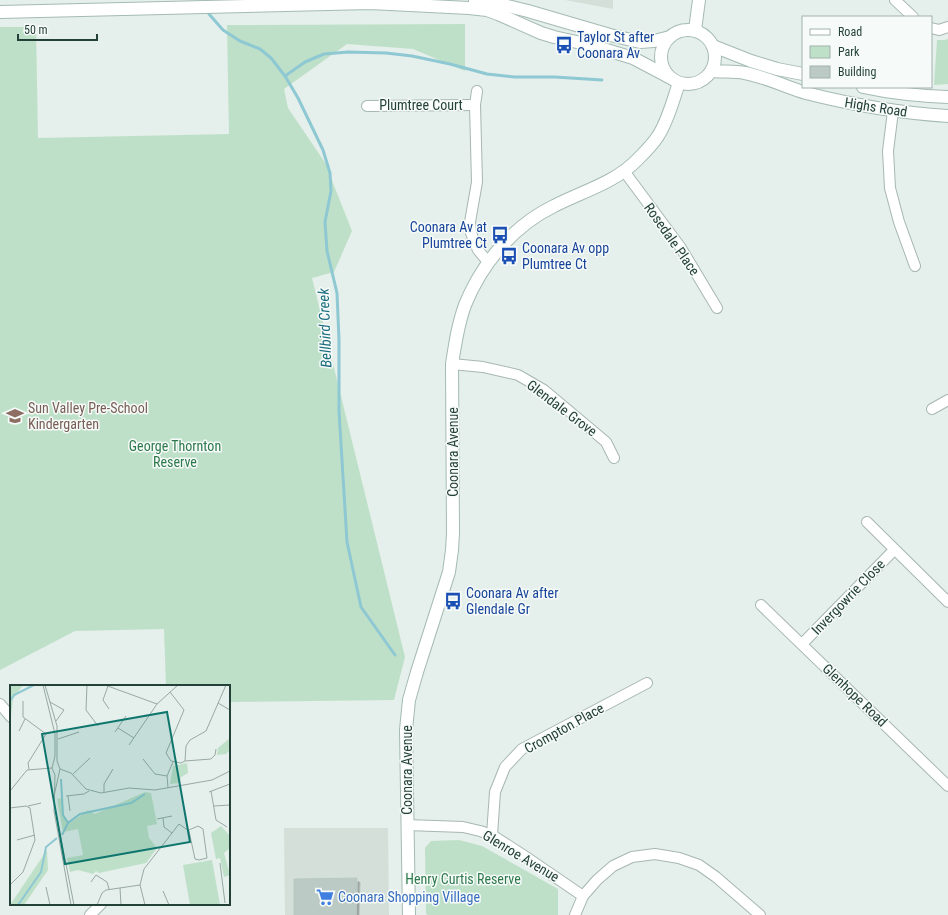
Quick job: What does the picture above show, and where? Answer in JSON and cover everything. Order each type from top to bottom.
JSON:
[{"type":"street","points":[[466,0],[499,4],[640,42],[654,42],[670,37]]},
{"type":"street","points":[[695,30],[699,0]]},
{"type":"street","points":[[895,0],[913,16]]},
{"type":"street","points":[[0,12],[370,3],[469,8],[487,10],[541,33],[590,45],[633,58],[645,63],[674,80],[688,84],[698,83],[706,78],[712,71],[715,63],[716,54],[713,46],[703,33],[695,30],[677,32],[664,44],[661,61],[664,70],[674,80]]},
{"type":"street","points":[[932,28],[939,30],[948,27]]},
{"type":"street","points":[[713,46],[751,61],[777,69],[802,74]]},
{"type":"street","name":"Highs Road","points":[[712,71],[745,73],[797,90],[836,100],[893,110],[948,116]]},
{"type":"street","name":"Coonara Avenue","points":[[408,915],[406,730],[409,700],[449,572],[453,532],[452,364],[454,348],[465,306],[488,262],[504,242],[519,229],[534,217],[553,206],[598,186],[624,171],[637,160],[658,136],[669,111],[674,80]]},
{"type":"street","name":"Highs Road","points":[[868,88],[923,96],[948,97]]},
{"type":"street","name":"Plumtree Court","points":[[477,91],[475,105],[477,182],[470,222],[471,233],[478,250],[488,262]]},
{"type":"street","name":"Plumtree Court","points":[[367,106],[475,105]]},
{"type":"street","points":[[893,110],[888,151],[890,188],[899,222],[915,266]]},
{"type":"street","name":"Rosedale Place","points":[[624,171],[681,248],[717,308]]},
{"type":"street","name":"Glendale Grove","points":[[452,364],[483,367],[518,375],[544,390],[606,442],[614,458]]},
{"type":"street","points":[[932,408],[948,400]]},
{"type":"street","name":"Invergowrie Close","points":[[867,522],[948,602]]},
{"type":"street","name":"Invergowrie Close","points":[[802,644],[894,550]]},
{"type":"street","name":"Glenhope Road","points":[[761,604],[948,786]]},
{"type":"street","name":"Crompton Place","points":[[492,835],[495,792],[506,766],[522,749],[647,683]]},
{"type":"street","points":[[0,704],[10,716]]},
{"type":"street","name":"Glenroe Avenue","points":[[407,825],[463,827],[492,835],[583,896]]},
{"type":"street","points":[[575,915],[583,896],[597,880],[613,866],[632,857],[655,854],[679,858],[699,865],[716,876],[760,915]]},
{"type":"street","points":[[90,915],[100,905]]},
{"type":"shaded area","points":[[565,0],[613,0],[613,9]]},
{"type":"shaded area","name":"Coonara Shopping Village","points":[[284,828],[388,828],[389,915],[285,915]]},
{"type":"green space","name":"George Thornton Reserve","points":[[465,24],[465,71],[413,49],[347,44],[284,89],[288,108],[328,167],[352,231],[334,272],[312,278],[405,657],[394,700],[230,702],[230,685],[166,685],[164,629],[75,631],[0,670],[0,27],[36,27],[38,138],[229,134],[227,25]]},
{"type":"green space","points":[[948,39],[948,84],[934,85],[937,40]]},
{"type":"green space","name":"Henry Curtis Reserve","points":[[459,840],[482,846],[558,889],[558,915],[426,914],[425,848],[431,841]]},
{"type":"building","name":"Coonara Shopping Village","points":[[357,878],[356,915],[294,915],[294,879]]},
{"type":"waterway","name":"Bellbird Creek","points":[[209,14],[223,30],[240,41],[260,49],[271,58],[285,76],[298,98],[323,150],[330,173],[331,191],[325,222],[327,251],[337,293],[339,340],[339,411],[347,542],[361,607],[395,655]]},
{"type":"waterway","points":[[285,76],[305,62],[324,54],[348,52],[386,53],[412,56],[487,74],[514,77],[555,77],[602,80]]},
{"type":"place","name":"Taylor St after Coonara Av","points":[[564,45]]},
{"type":"place","name":"Coonara Av at Plumtree Ct","points":[[500,235]]},
{"type":"place","name":"Coonara Av opp Plumtree Ct","points":[[509,256]]},
{"type":"place","name":"Sun Valley Pre-School Kindergarten","points":[[15,416]]},
{"type":"place","name":"Coonara Av after Glendale Gr","points":[[453,601]]},
{"type":"place","name":"Coonara Shopping Village","points":[[325,897]]}]
